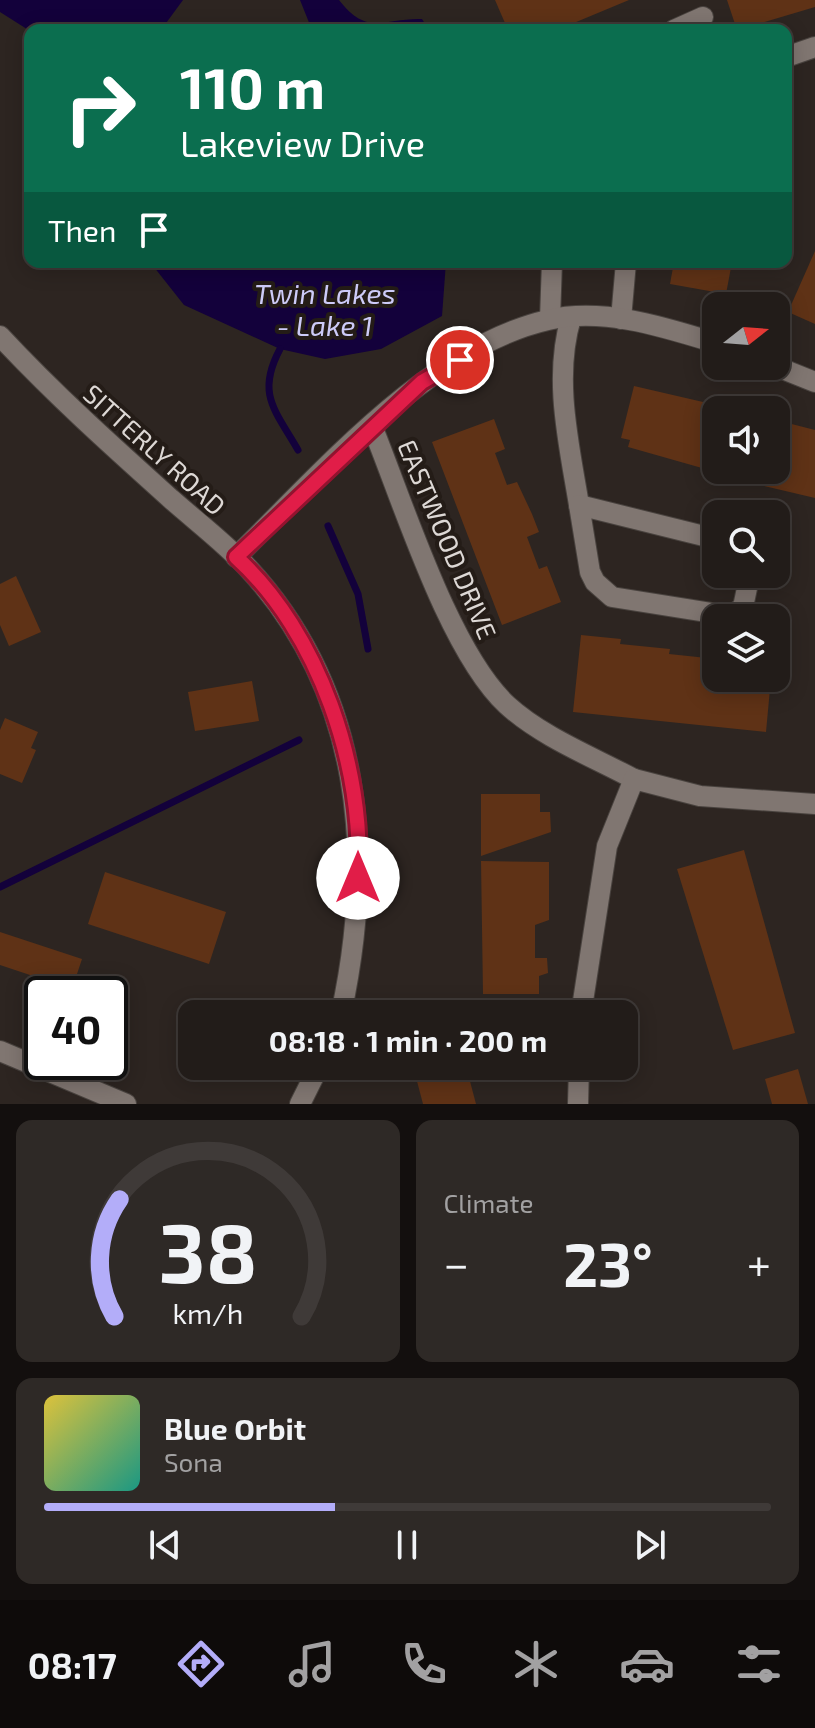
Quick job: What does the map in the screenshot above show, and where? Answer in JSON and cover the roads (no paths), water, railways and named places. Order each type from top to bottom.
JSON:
[{"type":"street","points":[[687,24],[703,17]]},
{"type":"street","points":[[792,55],[815,47]]},
{"type":"street","points":[[550,319],[552,268]]},
{"type":"street","points":[[621,319],[625,268]]},
{"type":"street","points":[[571,318],[563,351],[562,389],[590,572],[595,582],[612,597],[731,616],[743,607],[747,588]]},
{"type":"street","points":[[236,557],[422,382],[512,332],[550,319],[621,319],[702,339]]},
{"type":"street","name":"SITTERLY ROAD","points":[[0,336],[50,390],[236,557],[266,590],[303,648],[335,717],[351,765],[360,855],[355,937],[344,1000]]},
{"type":"street","points":[[790,372],[815,382]]},
{"type":"street","name":"EASTWOOD DRIVE","points":[[372,426],[472,663],[507,706],[550,734],[634,779],[700,796],[815,804]]},
{"type":"street","points":[[579,505],[702,536]]},
{"type":"street","points":[[583,1000],[607,846],[634,779]]},
{"type":"street","points":[[0,1051],[126,1104]]},
{"type":"street","points":[[300,1104],[312,1080]]},
{"type":"street","points":[[578,1104],[579,1080]]},
{"type":"water","points":[[0,0],[183,0],[165,24],[24,24],[24,27],[0,12]]},
{"type":"water","points":[[300,0],[339,0],[349,11],[367,22],[422,19],[425,24],[310,24]]},
{"type":"water","name":"Twin Lakes - Lake 1","points":[[155,268],[446,268],[442,316],[381,349],[325,359],[280,349],[184,305]]},
{"type":"waterway","points":[[280,349],[269,378],[269,390],[276,412],[298,450]]},
{"type":"waterway","points":[[328,526],[358,594],[368,649]]},
{"type":"waterway","points":[[0,887],[299,740]]}]
